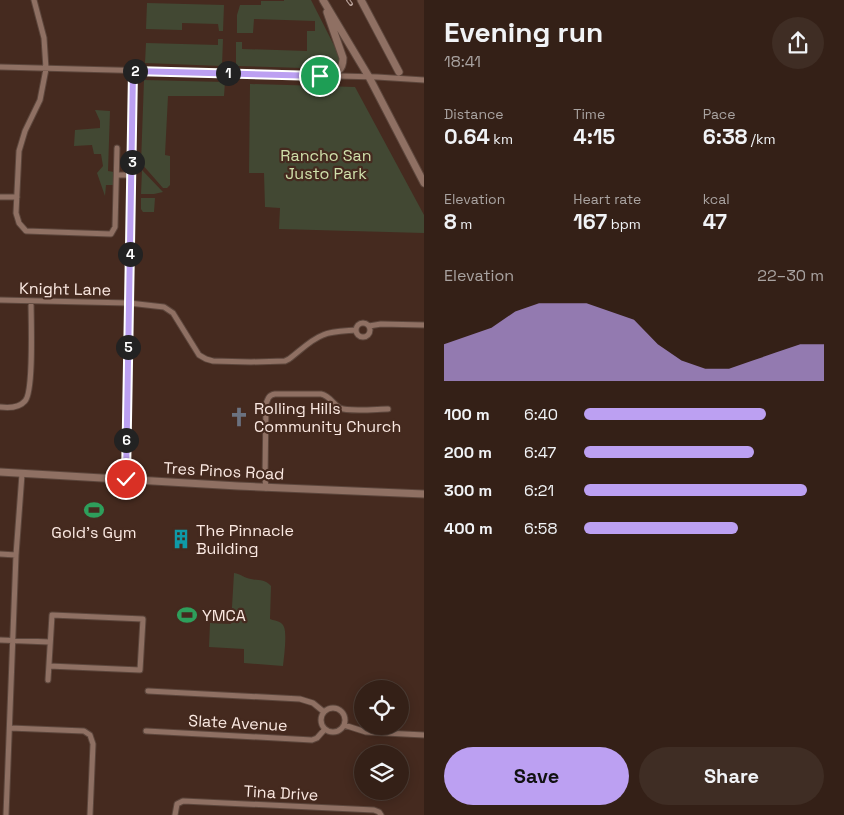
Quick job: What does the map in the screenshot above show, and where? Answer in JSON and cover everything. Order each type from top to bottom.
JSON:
[{"type":"main road","points":[[320,76],[338,72],[343,64],[323,0]]},
{"type":"main road","points":[[323,0],[369,77],[424,184]]},
{"type":"main road","points":[[361,0],[399,72]]},
{"type":"main road","name":"Tres Pinos Road","points":[[0,472],[266,488],[424,494]]},
{"type":"street","points":[[34,0],[44,38],[46,69],[40,100],[25,131],[19,152],[16,213],[19,223],[26,231],[111,234],[115,227],[117,148]]},
{"type":"street","points":[[0,67],[424,80]]},
{"type":"street","points":[[126,479],[133,71]]},
{"type":"street","points":[[116,175],[132,175]]},
{"type":"street","points":[[0,197],[17,197]]},
{"type":"street","name":"Knight Lane","points":[[0,300],[129,303],[159,306],[173,313],[199,355],[212,361],[285,361],[289,360],[316,338],[323,335],[356,330]]},
{"type":"street","points":[[0,407],[16,406],[24,402],[28,396],[31,301]]},
{"type":"street","points":[[369,326],[370,333],[365,337],[357,334],[356,327],[361,323],[369,326],[381,324],[424,325]]},
{"type":"street","points":[[266,488],[266,404],[272,394],[322,394],[328,396],[342,409],[388,409]]},
{"type":"street","points":[[4,811],[10,728],[16,555],[22,474]]},
{"type":"street","points":[[0,554],[16,555]]},
{"type":"street","points":[[48,680],[52,615],[143,620],[140,670],[49,666]]},
{"type":"street","points":[[0,640],[50,642]]},
{"type":"street","points":[[148,691],[300,699],[314,703],[324,712]]},
{"type":"street","points":[[331,709],[339,710],[344,717],[344,724],[336,732],[332,732],[325,730],[321,719],[324,712],[331,709]]},
{"type":"street","points":[[344,724],[366,732],[424,735]]},
{"type":"street","points":[[10,728],[84,731],[88,733],[92,738],[93,744],[90,815]]},
{"type":"street","name":"Slate Avenue","points":[[146,731],[312,740],[325,730]]},
{"type":"street","name":"Tina Drive","points":[[175,815],[177,804],[183,801],[374,810],[380,814]]},
{"type":"green space","points":[[311,0],[341,59],[336,69],[236,66],[236,42],[242,42],[242,49],[307,51],[307,31],[315,31],[315,21],[254,19],[253,33],[237,33],[237,15],[240,5],[261,5],[261,1]]},
{"type":"green space","points":[[147,3],[224,5],[223,31],[219,31],[218,24],[182,23],[182,30],[146,29]]},
{"type":"green space","points":[[218,39],[223,39],[222,66],[145,63],[146,43],[218,45]]},
{"type":"green space","points":[[144,80],[225,82],[224,96],[168,96],[165,155],[170,156],[170,185],[167,188],[163,188],[141,163]]},
{"type":"green space","name":"Rancho San Justo Park","points":[[250,84],[355,87],[424,215],[424,233],[279,229],[280,208],[265,207],[264,173],[249,173]]},
{"type":"green space","points":[[95,110],[110,111],[108,171],[114,172],[113,185],[106,185],[105,196],[97,173],[103,166],[101,154],[94,154],[92,145],[74,146],[75,130],[100,128],[100,121]]},
{"type":"green space","points":[[142,170],[163,192],[141,194]]},
{"type":"green space","points":[[141,198],[155,198],[154,212],[143,212],[141,209]]},
{"type":"green space","points":[[234,573],[264,581],[271,586],[270,619],[282,624],[285,630],[283,666],[244,663],[244,649],[209,647],[210,623],[231,624]]},
{"type":"railway","points":[[348,0],[351,4]]},
{"type":"place","name":"Rolling Hills Community Church","points":[[239,417]]},
{"type":"place","name":"Gold's Gym","points":[[94,510]]},
{"type":"place","name":"The Pinnacle Building","points":[[181,539]]},
{"type":"place","name":"YMCA","points":[[187,615]]},
{"type":"route","points":[[126,479],[133,71],[320,76]]}]
